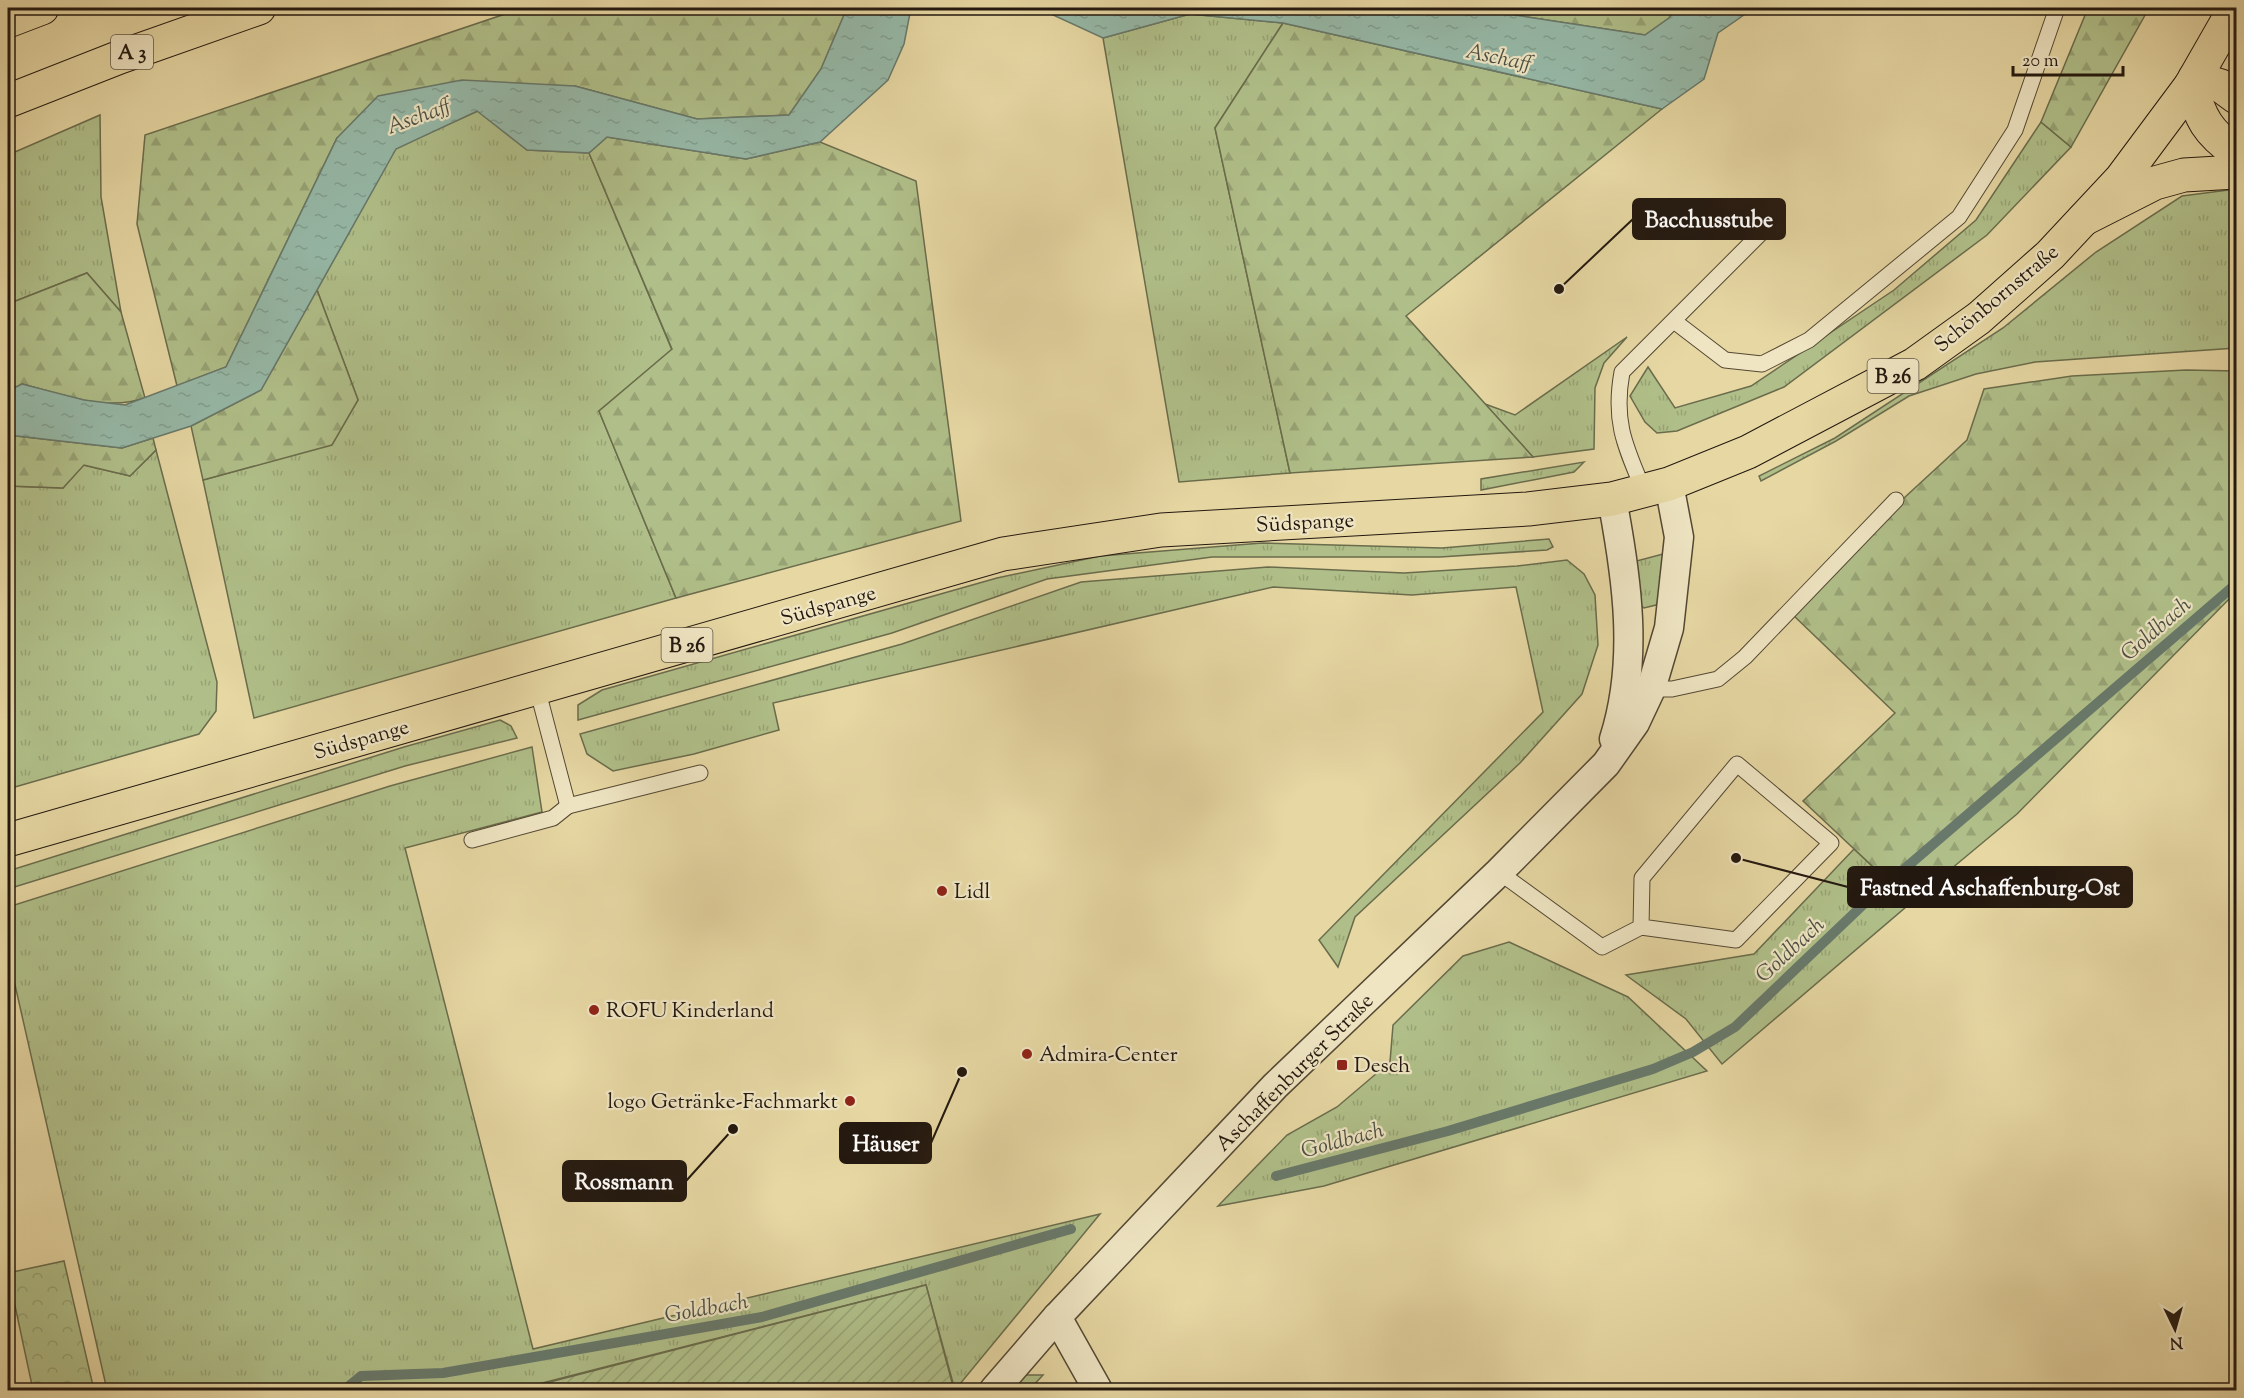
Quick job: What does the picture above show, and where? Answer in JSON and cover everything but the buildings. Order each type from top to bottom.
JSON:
[{"type":"main road","points":[[8,21],[42,8]]},
{"type":"main road","name":"A 3","points":[[8,102],[120,57],[259,8]]},
{"type":"main road","name":"Schönbornstraße","points":[[1657,488],[1748,452],[1916,364],[1979,318],[2050,255],[2121,179],[2193,82],[2235,8]]},
{"type":"main road","points":[[2236,97],[2221,86],[2193,82],[2198,109],[2210,132],[2236,152]]},
{"type":"main road","points":[[2084,219],[2155,183],[2184,175],[2236,172]]},
{"type":"main road","name":"Südspange","points":[[8,840],[1003,554],[1161,530],[1528,508],[1612,499],[1657,488]]},
{"type":"street","name":"Aschaffenburger Straße","points":[[994,1390],[1057,1317],[1282,1079],[1499,872],[1606,764],[1635,723],[1639,688],[1669,628],[1676,583],[1679,537],[1657,488]]},
{"type":"street","name":"Aschaffenburger Straße","points":[[1612,499],[1622,552],[1630,652],[1639,688]]},
{"type":"street","points":[[1057,1317],[1098,1390]]},
{"type":"lane","points":[[1674,321],[1725,360],[1762,364],[1818,333],[1959,218],[2015,130],[2057,8]]},
{"type":"lane","points":[[1657,488],[1619,424],[1618,395],[1622,372],[1776,218]]},
{"type":"lane","points":[[1639,688],[1672,690],[1718,679],[1745,657],[1896,500]]},
{"type":"lane","points":[[537,688],[568,806]]},
{"type":"lane","points":[[1499,872],[1602,947],[1641,927],[1736,940],[1831,843],[1737,764],[1642,878],[1641,927]]},
{"type":"lane","points":[[472,840],[553,818],[568,806],[700,773]]},
{"type":"green space","points":[[523,8],[847,8],[821,69],[789,115],[697,119],[575,86],[337,138],[226,367],[177,386],[137,224],[145,135]]},
{"type":"green space","points":[[1468,8],[1676,8],[1669,18],[1645,35]]},
{"type":"green space","points":[[2088,8],[2149,8],[2071,147],[2041,122]]},
{"type":"green space","points":[[1190,14],[1283,23],[1215,128],[1290,473],[1179,482],[1103,38]]},
{"type":"green space","points":[[1283,23],[1662,109],[1406,316],[1533,457],[1290,473],[1215,128]]},
{"type":"green space","points":[[478,111],[527,150],[589,153],[672,350],[599,411],[676,598],[254,718],[203,480],[332,444],[358,400],[317,290],[396,148]]},
{"type":"green space","points":[[100,115],[101,197],[121,312],[87,273],[8,304],[8,155]]},
{"type":"green space","points":[[2041,122],[2071,147],[1987,235],[1784,387],[1677,431],[1657,433],[1645,422],[1630,396],[1648,367],[1675,408],[1751,386],[1894,290],[1976,220]]},
{"type":"green space","points":[[607,137],[746,159],[820,142],[916,181],[961,521],[676,598],[599,411],[672,349],[589,153]]},
{"type":"green space","points":[[2236,189],[2236,348],[2035,362],[1976,374],[1909,396],[1836,441],[1761,481],[1759,476],[1835,438],[2003,328],[2096,252],[2182,196]]},
{"type":"green space","points":[[87,273],[121,312],[145,398],[130,402],[99,402],[68,397],[22,384],[8,391],[8,304]]},
{"type":"green space","points":[[317,290],[358,400],[332,445],[203,480],[191,426],[261,390]]},
{"type":"green space","points":[[1627,337],[1604,363],[1595,388],[1594,449],[1533,457],[1485,404],[1515,415]]},
{"type":"green space","points":[[2186,370],[2236,371],[2236,592],[2017,814],[1927,889],[1884,877],[1803,801],[1895,713],[1792,614],[1904,498],[1967,440],[1984,389],[2072,376]]},
{"type":"green space","points":[[8,435],[122,448],[153,438],[156,450],[130,476],[84,465],[63,488],[8,486]]},
{"type":"green space","points":[[156,450],[217,682],[216,711],[199,734],[8,789],[8,486],[63,488],[83,465],[130,476]]},
{"type":"green space","points":[[1584,462],[1574,472],[1481,490],[1481,479]]},
{"type":"green space","points":[[1549,539],[1553,547],[1547,550],[1440,557],[1212,557],[1047,579],[892,633],[578,720],[578,705],[602,690],[997,578],[1100,556],[1262,543],[1442,548]]},
{"type":"green space","points":[[1663,554],[1660,598],[1656,605],[1644,608],[1636,601],[1629,563]]},
{"type":"green space","points":[[1567,560],[1584,574],[1595,595],[1598,645],[1582,694],[1520,763],[1355,917],[1338,967],[1319,940],[1543,712],[1516,587],[1412,595],[1273,587],[773,703],[779,730],[694,754],[613,771],[587,754],[580,734],[902,644],[1081,582],[1268,567],[1404,573],[1517,566]]},
{"type":"green space","points":[[500,720],[511,726],[517,738],[405,766],[8,889],[8,871],[404,747]]},
{"type":"green space","points":[[532,747],[542,812],[405,848],[533,1349],[1100,1214],[955,1390],[926,1285],[515,1390],[107,1390],[8,954],[8,907],[390,786]]},
{"type":"green space","points":[[1854,849],[1884,877],[1927,889],[1722,1064],[1686,1019],[1626,975],[1754,954]]},
{"type":"green space","points":[[1509,942],[1628,997],[1707,1071],[1324,1186],[1218,1206],[1287,1135],[1337,1107],[1390,1062],[1393,1025],[1463,956]]},
{"type":"green space","points":[[64,1261],[94,1390],[33,1390],[8,1273]]},
{"type":"green space","points":[[926,1285],[954,1390],[515,1390],[542,1384]]},
{"type":"green space","points":[[1026,1375],[1043,1375],[1029,1390],[1012,1390]]},
{"type":"water","name":"Aschaff","points":[[847,8],[911,8],[904,44],[888,80],[820,142],[746,159],[607,137],[589,153],[527,150],[477,111],[396,149],[261,390],[191,426],[122,448],[8,435],[8,391],[22,384],[84,400],[125,405],[226,367],[337,138],[378,96],[462,80],[575,86],[697,119],[789,115],[821,69]]},
{"type":"water","name":"Aschaff","points":[[1038,8],[1468,8],[1645,35],[1669,18],[1676,8],[1754,8],[1718,33],[1704,79],[1662,109],[1283,23],[1190,14],[1103,38]]},
{"type":"waterway","name":"Goldbach","points":[[1276,1176],[1448,1131],[1653,1069],[1693,1052],[1735,1027],[1867,901],[2236,584]]},
{"type":"waterway","name":"Goldbach","points":[[344,1390],[361,1376],[443,1373],[762,1317],[1071,1229]]},
{"type":"place","name":"Bacchusstube","points":[[1559,289]]},
{"type":"place","name":"Fastned Aschaffenburg-Ost","points":[[1736,858]]},
{"type":"place","name":"Lidl","points":[[942,891]]},
{"type":"place","name":"ROFU Kinderland","points":[[594,1010]]},
{"type":"place","name":"Admira-Center","points":[[1027,1054]]},
{"type":"place","name":"Desch","points":[[1342,1065]]},
{"type":"place","name":"Häuser","points":[[962,1072]]},
{"type":"place","name":"logo Getränke-Fachmarkt","points":[[850,1101]]},
{"type":"place","name":"Rossmann","points":[[733,1129]]}]
